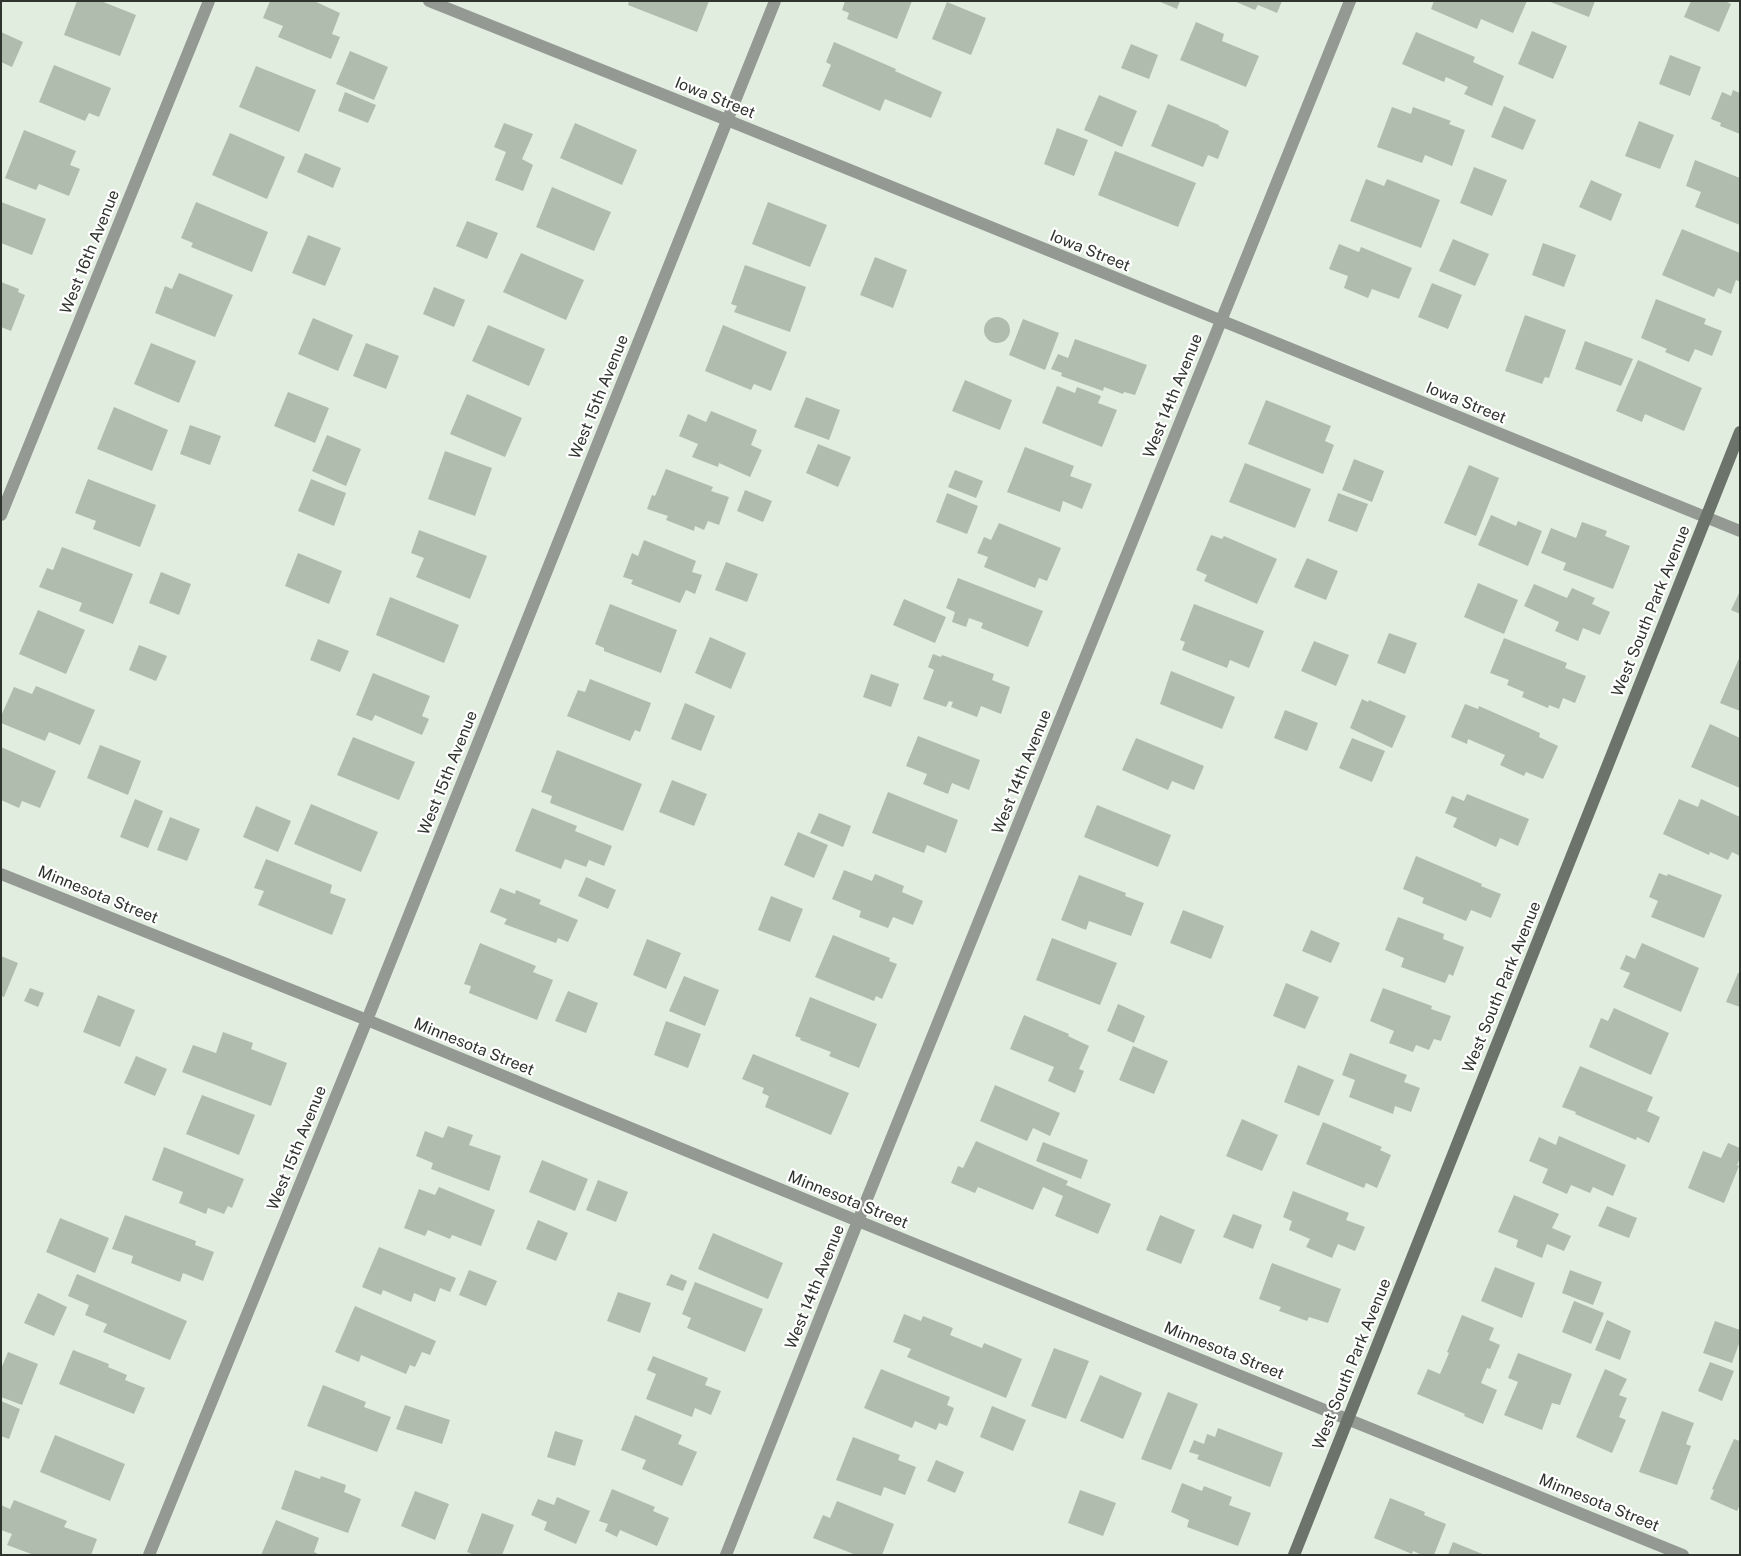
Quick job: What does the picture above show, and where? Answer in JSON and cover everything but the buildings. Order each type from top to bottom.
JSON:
[{"type":"main road","name":"West South Park Avenue","points":[[1294,1555],[1740,432]]},
{"type":"street","name":"West 16th Avenue","points":[[1,515],[209,1]]},
{"type":"street","name":"Iowa Street","points":[[429,1],[1740,531]]},
{"type":"street","name":"West 15th Avenue","points":[[149,1555],[775,1]]},
{"type":"street","name":"West 14th Avenue","points":[[726,1555],[858,1221],[1350,1]]},
{"type":"street","name":"Minnesota Street","points":[[1,874],[366,1020],[1684,1555]]}]
